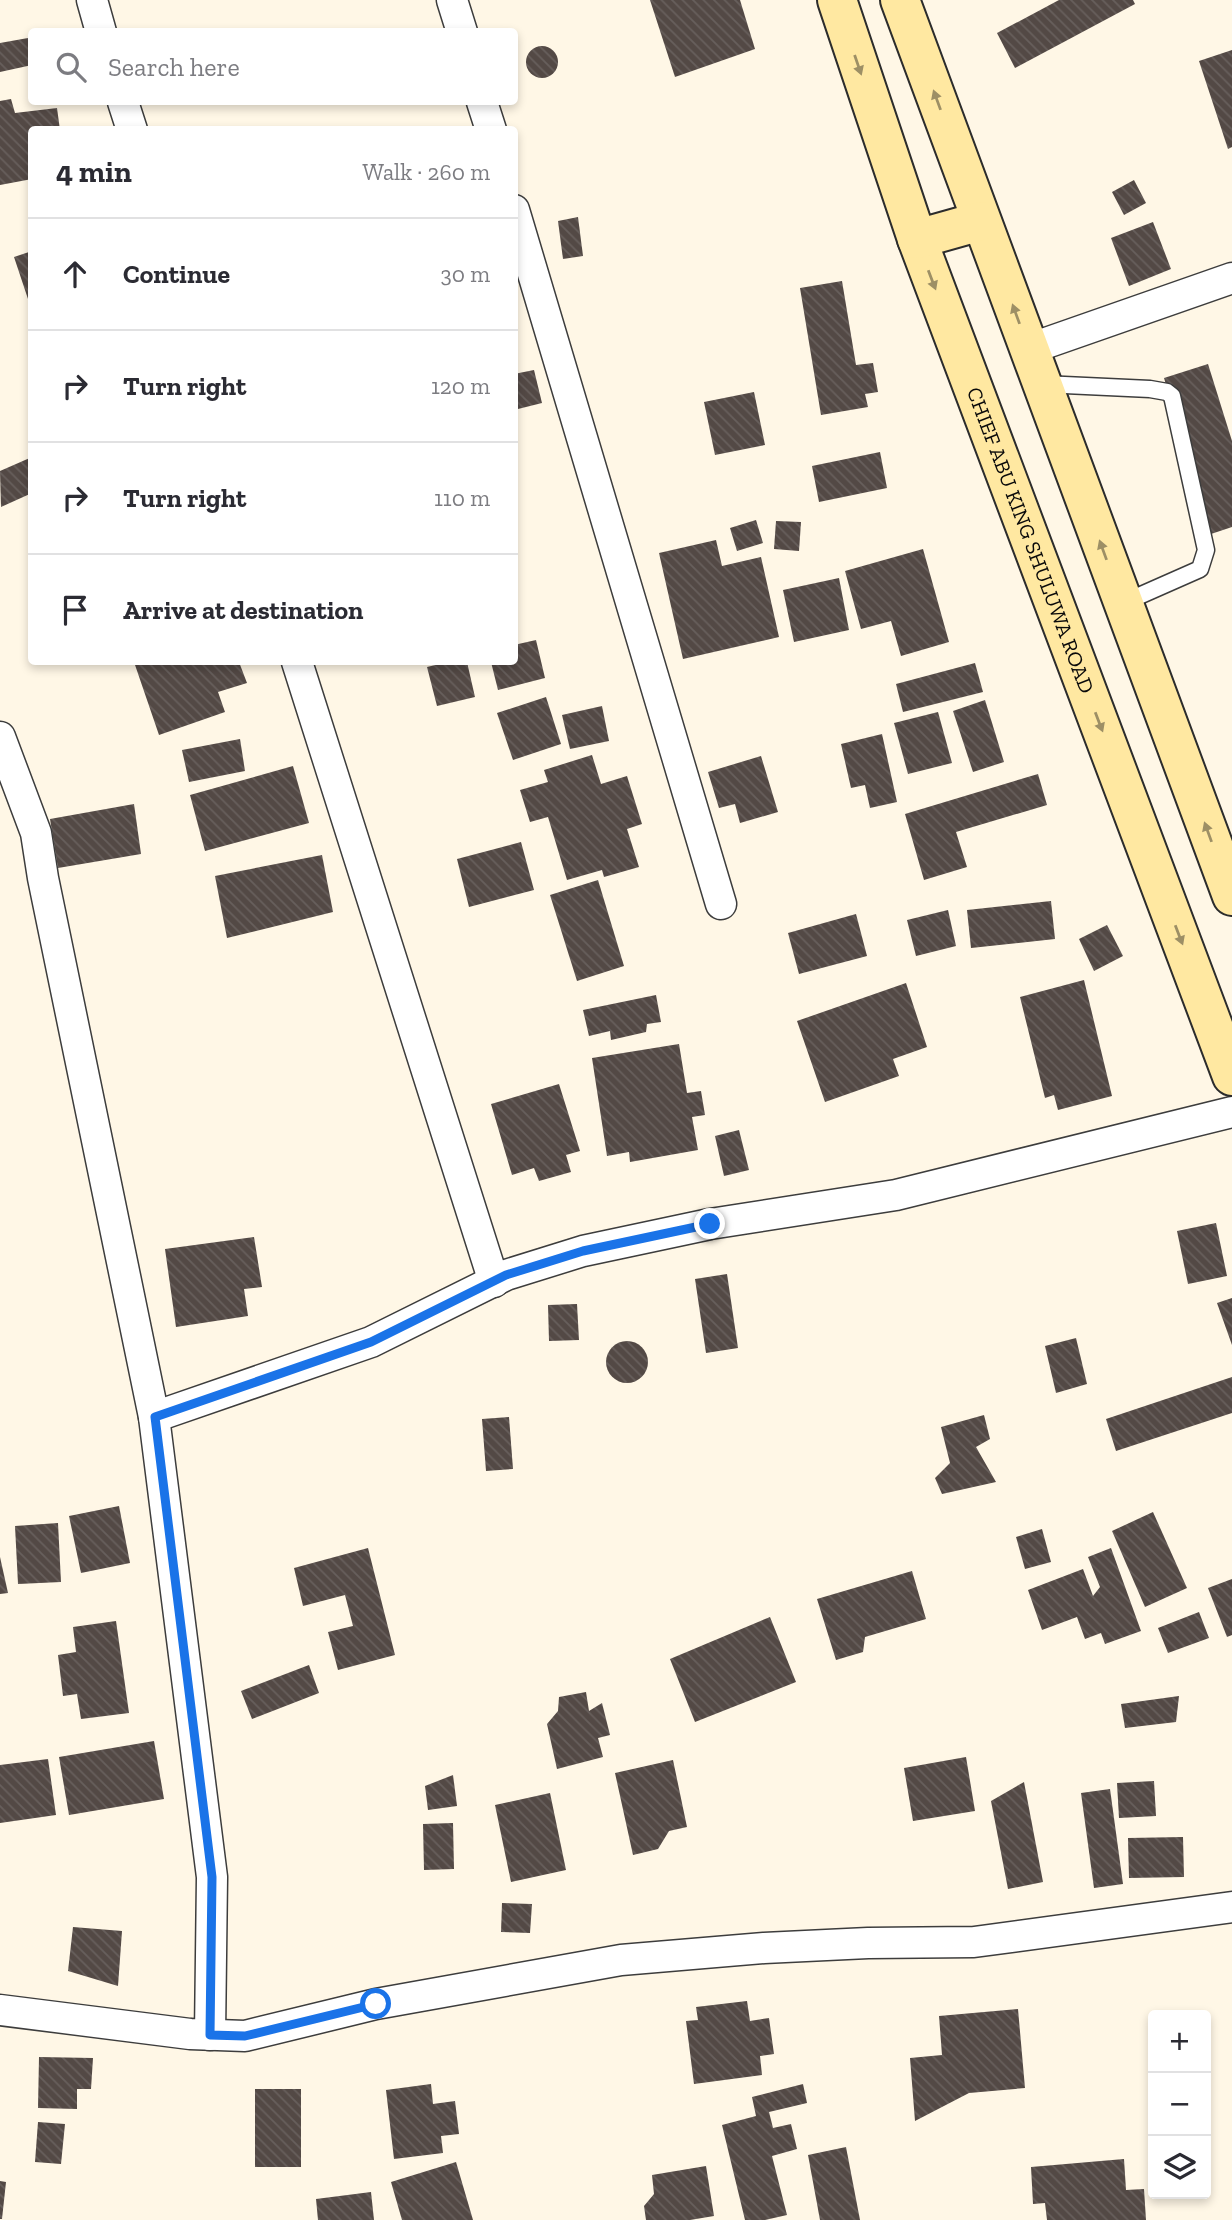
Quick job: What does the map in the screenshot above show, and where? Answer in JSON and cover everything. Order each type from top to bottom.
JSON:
[{"type":"street","points":[[92,0],[100,28]]},
{"type":"street","points":[[452,0],[460,28]]},
{"type":"street","name":"CHIEF ABU KING SHULUWA ROAD","points":[[837,0],[917,239],[1232,1076]]},
{"type":"street","points":[[900,0],[1232,896]]},
{"type":"street","points":[[124,105],[131,126]]},
{"type":"street","points":[[483,105],[490,126]]},
{"type":"street","points":[[917,239],[981,221]]},
{"type":"street","points":[[518,223],[720,904]]},
{"type":"street","points":[[1028,349],[1232,278]]},
{"type":"street","points":[[298,665],[494,1282]]},
{"type":"street","points":[[0,737],[36,833],[43,878],[155,1417],[212,1877],[210,2035]]},
{"type":"street","points":[[155,1417],[371,1342],[506,1275],[583,1251],[710,1224],[896,1195],[1232,1112]]},
{"type":"street","points":[[0,2010],[190,2034],[245,2036],[376,2004],[621,1960],[790,1947],[974,1942],[1232,1907]]},
{"type":"lane","points":[[1042,384],[1150,389],[1167,392],[1172,396],[1206,550],[1205,559],[1200,569],[1123,603]]},
{"type":"building","points":[[650,0],[740,0],[755,49],[675,77]]},
{"type":"building","points":[[1059,0],[1133,0],[1135,4],[1015,68],[997,33]]},
{"type":"building","points":[[28,38],[28,66],[0,72],[0,43]]},
{"type":"building","points":[[542,46],[554,50],[558,62],[554,74],[542,78],[530,74],[526,62],[530,50]]},
{"type":"building","points":[[1232,50],[1232,147],[1228,149],[1199,61]]},
{"type":"building","points":[[11,99],[15,113],[57,108],[59,126],[28,126],[28,180],[0,185],[0,101]]},
{"type":"building","points":[[1134,180],[1146,203],[1124,215],[1112,192]]},
{"type":"building","points":[[578,217],[583,256],[563,259],[558,221]]},
{"type":"building","points":[[1153,222],[1171,269],[1129,286],[1111,238]]},
{"type":"building","points":[[28,252],[28,299],[14,257]]},
{"type":"building","points":[[842,281],[856,365],[873,363],[878,392],[865,394],[868,407],[821,415],[800,288]]},
{"type":"building","points":[[1208,364],[1232,441],[1232,527],[1211,534],[1164,378]]},
{"type":"building","points":[[534,370],[542,403],[518,409],[518,373]]},
{"type":"building","points":[[754,392],[765,445],[715,455],[704,402]]},
{"type":"building","points":[[880,452],[887,488],[819,502],[812,466]]},
{"type":"building","points":[[28,459],[28,495],[1,507],[0,471]]},
{"type":"building","points":[[756,520],[763,543],[737,551],[730,528]]},
{"type":"building","points":[[776,521],[801,522],[799,551],[774,549]]},
{"type":"building","points":[[716,540],[722,566],[761,557],[779,637],[683,659],[659,553]]},
{"type":"building","points":[[923,549],[949,642],[901,656],[891,621],[861,629],[845,571]]},
{"type":"building","points":[[839,578],[849,630],[794,642],[783,590]]},
{"type":"building","points":[[536,640],[545,678],[498,690],[492,665],[518,665],[518,644]]},
{"type":"building","points":[[975,663],[983,692],[903,712],[896,684]]},
{"type":"building","points":[[135,665],[240,665],[247,683],[218,692],[225,712],[159,735]]},
{"type":"building","points":[[468,665],[475,697],[437,706],[427,667]]},
{"type":"building","points":[[546,697],[561,744],[513,760],[497,713]]},
{"type":"building","points":[[985,700],[1004,762],[973,772],[953,711]]},
{"type":"building","points":[[602,706],[609,741],[570,749],[562,715]]},
{"type":"building","points":[[938,712],[952,763],[908,774],[894,723]]},
{"type":"building","points":[[882,734],[897,802],[870,808],[865,785],[851,788],[841,744]]},
{"type":"building","points":[[240,739],[245,771],[189,782],[182,750]]},
{"type":"building","points":[[592,755],[601,784],[627,776],[642,824],[627,829],[639,867],[604,877],[602,870],[567,880],[548,817],[530,822],[520,790],[548,782],[544,770]]},
{"type":"building","points":[[761,756],[778,812],[740,823],[735,804],[719,808],[708,772]]},
{"type":"building","points":[[293,766],[309,823],[205,851],[190,795]]},
{"type":"building","points":[[1038,774],[1047,805],[956,832],[967,867],[924,880],[905,814]]},
{"type":"building","points":[[134,804],[141,854],[58,868],[50,819]]},
{"type":"building","points":[[521,842],[534,890],[469,907],[457,859]]},
{"type":"building","points":[[322,855],[333,912],[227,938],[215,876]]},
{"type":"building","points":[[598,880],[624,966],[577,981],[550,895]]},
{"type":"building","points":[[1051,901],[1055,939],[971,948],[967,910]]},
{"type":"building","points":[[948,910],[956,946],[916,956],[907,920]]},
{"type":"building","points":[[856,914],[867,956],[799,974],[788,933]]},
{"type":"building","points":[[1107,925],[1123,956],[1094,971],[1079,939]]},
{"type":"building","points":[[1084,980],[1112,1096],[1058,1110],[1054,1095],[1045,1098],[1020,997]]},
{"type":"building","points":[[906,983],[927,1047],[893,1059],[899,1076],[825,1102],[797,1021]]},
{"type":"building","points":[[656,995],[661,1022],[647,1024],[646,1032],[611,1040],[610,1031],[589,1036],[583,1010]]},
{"type":"building","points":[[679,1044],[687,1093],[701,1091],[705,1115],[692,1117],[698,1150],[630,1162],[629,1152],[607,1156],[592,1058]]},
{"type":"building","points":[[559,1084],[580,1151],[566,1155],[571,1172],[539,1181],[534,1168],[512,1175],[491,1104]]},
{"type":"building","points":[[739,1130],[749,1170],[724,1176],[715,1136]]},
{"type":"building","points":[[1216,1223],[1227,1276],[1188,1284],[1177,1231]]},
{"type":"building","points":[[254,1237],[262,1287],[244,1289],[248,1316],[176,1327],[165,1249]]},
{"type":"building","points":[[727,1274],[738,1348],[706,1353],[695,1279]]},
{"type":"building","points":[[1232,1298],[1232,1345],[1217,1303]]},
{"type":"building","points":[[577,1304],[579,1340],[549,1341],[548,1305]]},
{"type":"building","points":[[1076,1338],[1087,1384],[1056,1393],[1045,1346]]},
{"type":"building","points":[[627,1341],[642,1347],[648,1362],[642,1377],[627,1383],[612,1377],[606,1362],[612,1347]]},
{"type":"building","points":[[1232,1377],[1232,1413],[1116,1451],[1106,1419]]},
{"type":"building","points":[[984,1415],[990,1439],[976,1447],[996,1482],[942,1494],[935,1478],[950,1463],[941,1427]]},
{"type":"building","points":[[509,1417],[513,1469],[486,1471],[482,1419]]},
{"type":"building","points":[[119,1506],[130,1563],[81,1573],[69,1516]]},
{"type":"building","points":[[1153,1512],[1187,1588],[1145,1607],[1112,1531]]},
{"type":"building","points":[[58,1523],[61,1582],[18,1584],[15,1526]]},
{"type":"building","points":[[1042,1529],[1051,1562],[1025,1569],[1016,1537]]},
{"type":"building","points":[[368,1548],[395,1655],[338,1670],[328,1632],[353,1626],[345,1595],[303,1606],[294,1568]]},
{"type":"building","points":[[1111,1548],[1141,1631],[1105,1644],[1101,1633],[1085,1639],[1077,1617],[1042,1630],[1028,1590],[1083,1569],[1093,1596],[1100,1587],[1088,1557]]},
{"type":"building","points":[[0,1557],[8,1593],[0,1594]]},
{"type":"building","points":[[912,1571],[926,1619],[865,1637],[863,1652],[836,1660],[817,1599]]},
{"type":"building","points":[[1232,1579],[1232,1635],[1227,1637],[1208,1588]]},
{"type":"building","points":[[1199,1612],[1209,1638],[1168,1653],[1158,1628]]},
{"type":"building","points":[[770,1617],[796,1682],[695,1722],[670,1659]]},
{"type":"building","points":[[116,1621],[129,1713],[81,1719],[77,1694],[63,1696],[58,1655],[76,1652],[73,1627]]},
{"type":"building","points":[[309,1665],[319,1693],[252,1719],[241,1691]]},
{"type":"building","points":[[586,1692],[589,1711],[602,1703],[610,1735],[598,1738],[603,1757],[557,1769],[547,1724],[558,1711],[559,1697]]},
{"type":"building","points":[[1179,1696],[1176,1722],[1125,1728],[1121,1704]]},
{"type":"building","points":[[154,1741],[164,1799],[69,1815],[59,1757]]},
{"type":"building","points":[[966,1757],[975,1811],[913,1821],[904,1768]]},
{"type":"building","points":[[48,1759],[56,1815],[0,1823],[0,1765]]},
{"type":"building","points":[[673,1760],[687,1827],[669,1831],[658,1849],[633,1855],[615,1773]]},
{"type":"building","points":[[453,1775],[457,1806],[428,1810],[425,1786]]},
{"type":"building","points":[[1154,1781],[1156,1816],[1119,1818],[1117,1783]]},
{"type":"building","points":[[1024,1782],[1043,1882],[1008,1889],[991,1801]]},
{"type":"building","points":[[1110,1789],[1123,1884],[1094,1888],[1081,1793]]},
{"type":"building","points":[[550,1793],[566,1870],[511,1882],[495,1805]]},
{"type":"building","points":[[453,1823],[454,1869],[424,1870],[423,1824]]},
{"type":"building","points":[[1183,1837],[1184,1877],[1129,1878],[1128,1838]]},
{"type":"building","points":[[502,1903],[532,1904],[530,1933],[501,1932]]},
{"type":"building","points":[[73,1927],[122,1931],[118,1986],[68,1971]]},
{"type":"building","points":[[747,2001],[750,2021],[769,2018],[774,2054],[760,2056],[762,2075],[694,2084],[686,2021],[698,2020],[696,2007]]},
{"type":"building","points":[[1018,2009],[1025,2088],[969,2093],[915,2121],[910,2058],[942,2055],[939,2016]]},
{"type":"building","points":[[39,2057],[93,2058],[91,2089],[77,2089],[77,2109],[38,2108]]},
{"type":"building","points":[[431,2084],[433,2104],[455,2101],[459,2134],[441,2136],[443,2153],[394,2159],[386,2090]]},
{"type":"building","points":[[803,2084],[807,2103],[769,2112],[773,2128],[791,2124],[797,2149],[772,2156],[787,2215],[765,2220],[745,2220],[722,2125],[756,2116],[752,2097]]},
{"type":"building","points":[[255,2089],[301,2089],[301,2167],[255,2167]]},
{"type":"building","points":[[38,2122],[65,2124],[61,2164],[35,2162]]},
{"type":"building","points":[[846,2147],[860,2220],[820,2220],[808,2155]]},
{"type":"building","points":[[1124,2159],[1126,2190],[1144,2189],[1146,2220],[1047,2220],[1045,2203],[1033,2204],[1031,2167]]},
{"type":"building","points":[[456,2162],[473,2220],[402,2220],[391,2182]]},
{"type":"building","points":[[706,2166],[714,2216],[690,2220],[646,2220],[644,2206],[654,2194],[652,2175]]},
{"type":"building","points":[[0,2181],[6,2182],[2,2219],[0,2219]]},
{"type":"building","points":[[371,2192],[374,2220],[318,2220],[316,2199]]},
{"type":"route","points":[[376,2004],[245,2036],[210,2035],[212,1877],[155,1417],[371,1342],[506,1275],[583,1251],[710,1224]]}]
